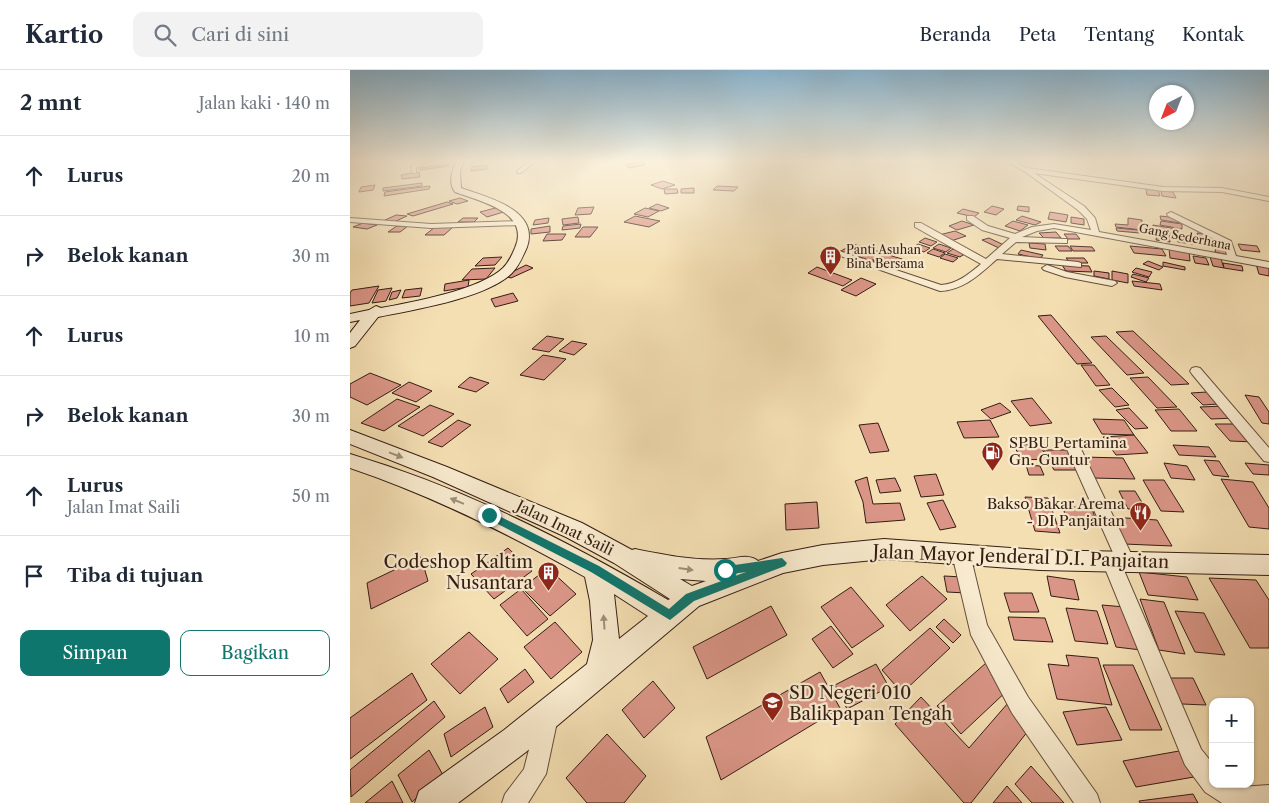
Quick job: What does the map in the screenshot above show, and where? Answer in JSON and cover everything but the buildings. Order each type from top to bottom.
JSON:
[{"type":"main road","points":[[350,342],[359,315],[437,301],[499,278],[514,263],[522,245],[524,234],[518,218],[513,213],[470,195]]},
{"type":"main road","name":"Jalan Imat Saili","points":[[350,437],[440,472],[574,530],[622,556],[690,598]]},
{"type":"main road","name":"Jalan Imat Saili","points":[[350,460],[405,480],[489,515],[595,569],[670,615]]},
{"type":"main road","name":"Jalan Mayor Jenderal D.I. Panjaitan","points":[[670,615],[690,598],[782,563],[823,554],[884,549],[1040,560],[1269,565]]},
{"type":"main road","points":[[622,556],[688,570],[725,570],[782,563]]},
{"type":"main road","points":[[595,569],[603,601],[606,640],[600,670]]},
{"type":"main road","points":[[431,803],[515,741],[670,615]]},
{"type":"street","points":[[1062,195],[1088,214],[1095,232]]},
{"type":"street","points":[[1253,195],[1269,198]]},
{"type":"street","points":[[1172,214],[1228,243],[1232,259]]},
{"type":"street","points":[[970,218],[985,228],[1015,238],[1064,241]]},
{"type":"street","points":[[350,220],[431,226],[520,223]]},
{"type":"street","points":[[918,225],[986,263]]},
{"type":"street","name":"Gang Sederhana","points":[[1015,238],[1043,226],[1066,227],[1269,265]]},
{"type":"street","points":[[836,253],[945,289],[954,287],[996,256],[1015,238]]},
{"type":"street","points":[[996,256],[1078,265]]},
{"type":"street","points":[[1038,261],[1054,271],[1112,283]]},
{"type":"street","points":[[1196,370],[1269,457]]},
{"type":"street","points":[[1073,447],[1193,757],[1209,779]]},
{"type":"street","points":[[961,554],[978,628],[1020,705],[1088,803]]},
{"type":"street","points":[[514,803],[534,774],[549,712]]},
{"type":"street","points":[[1219,788],[1237,799],[1269,798]]},
{"type":"place","name":"Panti Asuhan Bina Bersama","points":[[830,276]]},
{"type":"place","name":"SPBU Pertamina Gn. Guntur","points":[[993,471]]},
{"type":"place","name":"Bakso Bakar Arema - DI Panjaitan","points":[[1141,532]]},
{"type":"place","name":"Codeshop Kaltim Nusantara","points":[[549,591]]},
{"type":"place","name":"SD Negeri 010 Balikpapan Tengah","points":[[773,722]]},
{"type":"route","points":[[489,515],[595,569],[670,615],[690,598],[719,585],[782,563],[725,570]]}]
